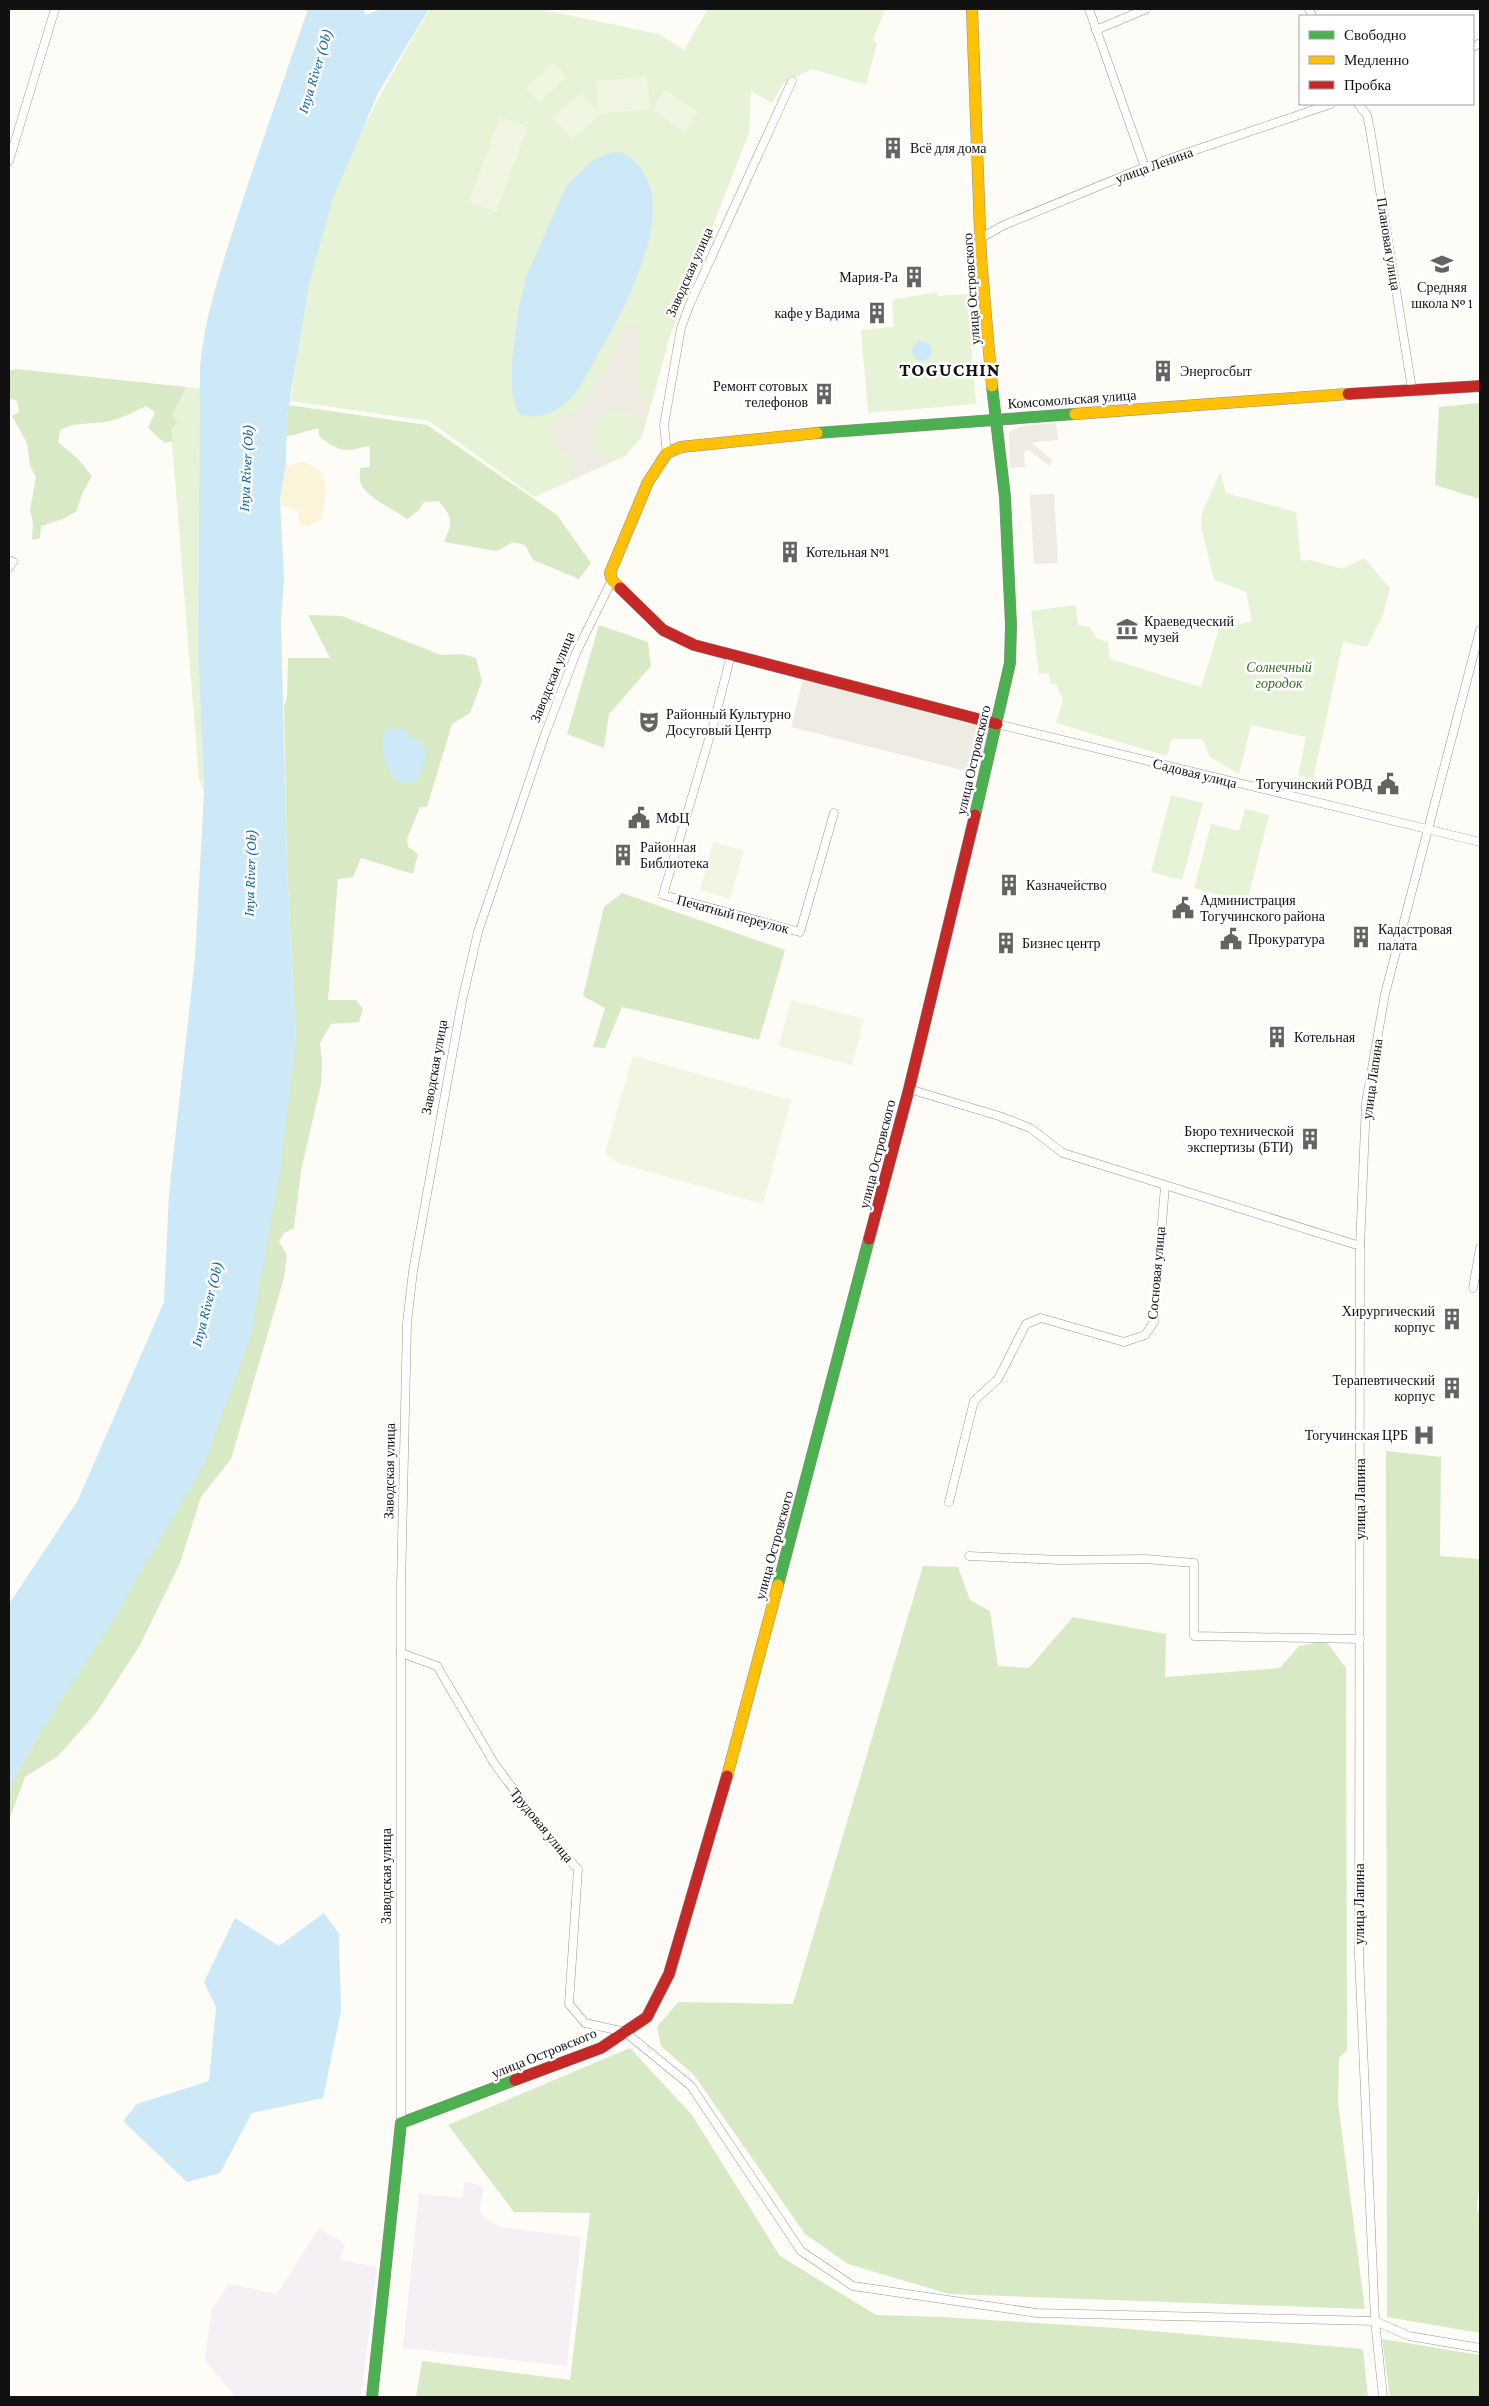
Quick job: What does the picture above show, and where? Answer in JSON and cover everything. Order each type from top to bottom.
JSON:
[{"type":"street","points":[[9,162],[55,9]]},
{"type":"street","name":"улица Островского","points":[[401,2123],[601,2048],[647,2017],[670,1974],[734,1755],[910,1089],[1010,663],[1005,497],[995,419],[982,238],[972,9]]},
{"type":"street","points":[[1089,9],[1146,167]]},
{"type":"street","points":[[1096,30],[1146,9]]},
{"type":"street","name":"Заводская улица","points":[[401,2123],[401,1653],[407,1323],[413,1271],[462,1001],[481,924],[544,737],[576,653],[612,580],[610,573],[630,519],[648,482],[667,453],[664,426],[681,328],[689,306],[792,81]]},
{"type":"street","name":"улица Ленина","points":[[982,238],[1002,226],[1146,167],[1328,105]]},
{"type":"street","name":"Плановая улица","points":[[1359,105],[1367,115],[1370,129],[1412,389]]},
{"type":"street","name":"Комсомольская улица","points":[[667,453],[681,447],[782,436],[1412,389],[1480,386]]},
{"type":"street","points":[[9,560],[13,562],[9,567]]},
{"type":"street","points":[[612,580],[663,630],[694,645],[997,724]]},
{"type":"street","name":"улица Лапина","points":[[1382,2397],[1375,2321],[1359,1954],[1360,1246],[1366,1103],[1385,994],[1480,630]]},
{"type":"street","name":"Печатный переулок","points":[[731,655],[714,722],[663,895],[800,932],[834,814]]},
{"type":"street","name":"Садовая улица","points":[[997,724],[1480,842]]},
{"type":"street","points":[[910,1089],[999,1116],[1030,1128],[1063,1154],[1360,1246]]},
{"type":"street","name":"Сосновая улица","points":[[949,1502],[974,1401],[998,1379],[1026,1324],[1041,1318],[1124,1342],[1145,1335],[1154,1322],[1164,1186]]},
{"type":"street","points":[[1473,1288],[1480,1248]]},
{"type":"street","points":[[968,1556],[1061,1560],[1145,1558],[1194,1563],[1194,1636],[1360,1639]]},
{"type":"street","name":"Трудовая улица","points":[[401,1653],[436,1666],[494,1763],[551,1840],[578,1869],[569,2004],[585,2023],[626,2032]]},
{"type":"street","points":[[626,2032],[692,2086],[801,2251],[852,2286],[1037,2312],[1375,2321],[1409,2336],[1480,2348]]},
{"type":"street","points":[[372,2397],[401,2123]]},
{"type":"shaded area","points":[[628,324],[640,326],[636,390],[648,407],[642,426],[631,413],[624,410],[616,410],[595,421],[591,432],[592,443],[600,454],[615,460],[569,480],[574,467],[572,459],[568,454],[560,452],[555,443],[551,425],[576,411],[590,395],[614,355]]},
{"type":"shaded area","points":[[1056,423],[1058,440],[1034,442],[1033,444],[1052,460],[1050,466],[1028,450],[1024,452],[1025,467],[1010,468],[1009,432],[1022,426]]},
{"type":"shaded area","points":[[1054,494],[1058,563],[1034,564],[1030,495]]},
{"type":"shaded area","points":[[803,680],[990,726],[978,774],[791,727]]},
{"type":"shaded area","points":[[465,2182],[484,2186],[479,2213],[499,2227],[581,2237],[567,2366],[403,2348],[419,2194],[462,2198]]},
{"type":"shaded area","points":[[319,2228],[345,2244],[340,2260],[377,2267],[361,2397],[236,2397],[205,2361],[211,2311],[229,2284],[277,2294]]},
{"type":"green space","points":[[430,9],[539,9],[659,34],[684,50],[708,9],[886,9],[873,39],[877,44],[866,85],[812,69],[783,84],[772,103],[751,91],[749,133],[671,333],[642,437],[625,456],[535,497],[429,421],[291,401],[302,323],[312,272],[333,197],[365,124]]},
{"type":"green space","points":[[554,63],[567,77],[539,102],[526,88]]},
{"type":"green space","points":[[647,76],[650,109],[600,114],[572,139],[553,118],[581,93],[599,113],[596,81]]},
{"type":"green space","points":[[665,90],[698,112],[685,132],[652,110]]},
{"type":"green space","points":[[500,117],[528,127],[496,212],[469,202]]},
{"type":"green space","points":[[937,292],[938,296],[967,294],[976,404],[868,413],[861,330],[894,327],[892,300]]},
{"type":"green space","points":[[16,369],[186,387],[172,415],[178,423],[171,429],[173,441],[165,443],[148,428],[155,412],[146,406],[115,420],[73,425],[60,430],[58,442],[78,459],[92,476],[83,492],[76,512],[63,519],[41,526],[40,538],[32,540],[33,523],[30,510],[36,477],[30,466],[27,443],[12,416],[19,412],[17,401],[9,398],[9,371]]},
{"type":"green space","points":[[186,387],[200,389],[198,649],[204,792],[199,779],[171,429],[178,423],[172,415]]},
{"type":"green space","points":[[1480,403],[1480,499],[1435,485],[1439,407]]},
{"type":"green space","points":[[288,405],[427,425],[557,515],[591,563],[579,579],[533,560],[525,545],[513,542],[497,551],[444,542],[449,530],[450,520],[447,511],[438,501],[424,502],[419,510],[407,519],[382,503],[370,495],[360,482],[360,468],[370,467],[370,446],[352,450],[337,448],[319,436],[318,428],[286,437]]},
{"type":"green space","name":"Солнечный городок","points":[[1220,472],[1226,493],[1296,512],[1301,561],[1310,560],[1343,569],[1364,558],[1390,588],[1383,615],[1367,647],[1343,642],[1313,779],[1298,775],[1306,737],[1251,725],[1239,774],[1210,757],[1202,739],[1172,739],[1167,756],[1056,723],[1063,700],[1056,684],[1050,684],[1049,673],[1039,674],[1031,611],[1076,605],[1078,625],[1090,627],[1096,638],[1108,642],[1110,659],[1201,687],[1219,629],[1252,621],[1246,592],[1214,580],[1201,527],[1202,513]]},
{"type":"green space","points":[[308,615],[342,616],[441,655],[463,654],[476,658],[482,681],[470,713],[452,724],[427,807],[420,807],[407,839],[408,847],[418,854],[413,874],[361,858],[353,877],[338,879],[328,1000],[356,1000],[363,1009],[359,1022],[331,1024],[320,1043],[322,1062],[321,1084],[301,1171],[294,1228],[284,1233],[279,1242],[287,1255],[284,1278],[231,1459],[201,1497],[180,1563],[140,1645],[96,1713],[58,1756],[25,1777],[9,1820],[9,1788],[39,1734],[296,1040],[287,868],[284,706],[287,698],[288,658],[330,658]]},
{"type":"green space","points":[[599,625],[648,642],[651,666],[609,714],[604,748],[567,734]]},
{"type":"green space","points":[[1171,795],[1203,803],[1182,880],[1151,872]]},
{"type":"green space","points":[[1245,809],[1269,815],[1247,902],[1194,888],[1211,824],[1239,831]]},
{"type":"green space","points":[[713,842],[744,850],[730,899],[700,890]]},
{"type":"green space","points":[[622,893],[785,950],[759,1040],[622,1007],[605,1048],[593,1047],[605,1008],[583,996],[604,907]]},
{"type":"green space","points":[[791,1000],[864,1019],[852,1065],[779,1046]]},
{"type":"green space","points":[[633,1056],[791,1100],[763,1204],[618,1163],[605,1153]]},
{"type":"green space","points":[[1386,1451],[1441,1457],[1440,1556],[1480,1559],[1480,2178],[1477,2209],[1480,2216],[1480,2333],[1387,2317]]},
{"type":"green space","points":[[923,1566],[958,1567],[970,1600],[990,1611],[998,1666],[1029,1668],[1073,1617],[1166,1634],[1165,1677],[1280,1668],[1299,1646],[1326,1641],[1346,1668],[1347,2050],[1339,2058],[1338,2103],[1365,2309],[949,2294],[848,2264],[805,2234],[694,2075],[661,2046],[657,2027],[678,2002],[793,2004]]},
{"type":"green space","points":[[630,2048],[692,2115],[780,2256],[876,2315],[941,2317],[1116,2328],[1363,2349],[1368,2397],[416,2397],[422,2361],[570,2380],[590,2213],[514,2212],[448,2125]]},
{"type":"green space","points":[[1382,2339],[1480,2355],[1480,2397],[1390,2397]]},
{"type":"sand","points":[[286,462],[289,466],[298,463],[308,463],[320,472],[325,484],[325,498],[321,520],[308,526],[299,524],[297,510],[280,505]]},
{"type":"water","name":"Inya River (Ob)","points":[[308,9],[364,9],[365,15],[381,9],[429,9],[378,93],[333,198],[309,284],[287,417],[286,462],[280,500],[284,579],[281,622],[287,868],[296,1040],[280,1171],[251,1335],[204,1464],[109,1627],[39,1734],[9,1788],[9,1604],[78,1500],[164,1302],[169,1194],[195,958],[204,792],[198,649],[200,368],[202,349],[209,312],[225,257]]},
{"type":"water","points":[[620,152],[628,156],[641,168],[652,194],[651,230],[639,271],[612,330],[582,384],[573,396],[563,405],[545,415],[532,416],[518,413],[512,392],[512,363],[518,311],[526,277],[567,185],[592,161],[609,153]]},
{"type":"water","points":[[922,341],[929,344],[932,351],[929,358],[922,361],[915,358],[912,351],[915,344]]},
{"type":"water","points":[[404,729],[413,740],[424,745],[425,750],[424,762],[418,780],[405,784],[394,779],[383,757],[383,736],[386,730]]},
{"type":"water","points":[[324,1913],[339,1934],[341,2011],[323,2098],[252,2113],[220,2173],[187,2182],[123,2121],[137,2104],[209,2081],[216,2007],[204,1982],[235,1918],[279,1946]]},
{"type":"traffic: fast","points":[[975,815],[1010,663],[1011,625],[1005,497],[992,386]]},
{"type":"traffic: fast","points":[[817,433],[1075,414]]},
{"type":"traffic: fast","points":[[778,1585],[869,1239]]},
{"type":"traffic: fast","points":[[372,2397],[401,2123],[515,2080]]},
{"type":"traffic: slow","points":[[972,9],[981,258],[992,386]]},
{"type":"traffic: slow","points":[[1075,414],[1348,394]]},
{"type":"traffic: slow","points":[[620,588],[612,580],[610,573],[648,482],[667,453],[681,447],[817,433]]},
{"type":"traffic: slow","points":[[727,1776],[778,1585]]},
{"type":"traffic: jam","points":[[1348,394],[1480,386]]},
{"type":"traffic: jam","points":[[620,588],[663,630],[694,645],[997,724]]},
{"type":"traffic: jam","points":[[869,1239],[909,1089],[975,815]]},
{"type":"traffic: jam","points":[[515,2080],[601,2048],[647,2017],[669,1974],[727,1776]]},
{"type":"place","name":"Всё для дома","points":[[893,148]]},
{"type":"place","name":"Средняя школа № 1","points":[[1442,264]]},
{"type":"place","name":"Мария-Ра","points":[[914,277]]},
{"type":"place","name":"кафе у Вадима","points":[[877,313]]},
{"type":"place","name":"Энергосбыт","points":[[1163,371]]},
{"type":"place","name":"Ремонт сотовых телефонов","points":[[824,394]]},
{"type":"place","name":"Котельная №1","points":[[790,552]]},
{"type":"place","name":"Краеведческий музей","points":[[1127,629]]},
{"type":"place","name":"Районный Культурно Досуговый Центр","points":[[649,722]]},
{"type":"place","name":"Тогучинский РОВД","points":[[1388,784]]},
{"type":"place","name":"МФЦ","points":[[639,818]]},
{"type":"place","name":"Районная Библиотека","points":[[623,855]]},
{"type":"place","name":"Казначейство","points":[[1009,885]]},
{"type":"place","name":"Администрация Тогучинского района","points":[[1183,908]]},
{"type":"place","name":"Кадастровая палата","points":[[1361,937]]},
{"type":"place","name":"Прокуратура","points":[[1231,939]]},
{"type":"place","name":"Бизнес центр","points":[[1006,943]]},
{"type":"place","name":"Котельная","points":[[1277,1037]]},
{"type":"place","name":"Бюро технической экспертизы (БТИ)","points":[[1310,1139]]},
{"type":"place","name":"Хирургический корпус","points":[[1452,1319]]},
{"type":"place","name":"Терапевтический корпус","points":[[1452,1388]]},
{"type":"place","name":"Тогучинская ЦРБ","points":[[1424,1435]]},
{"type":"district","name":"TOGUCHIN","points":[[950,369]]}]
